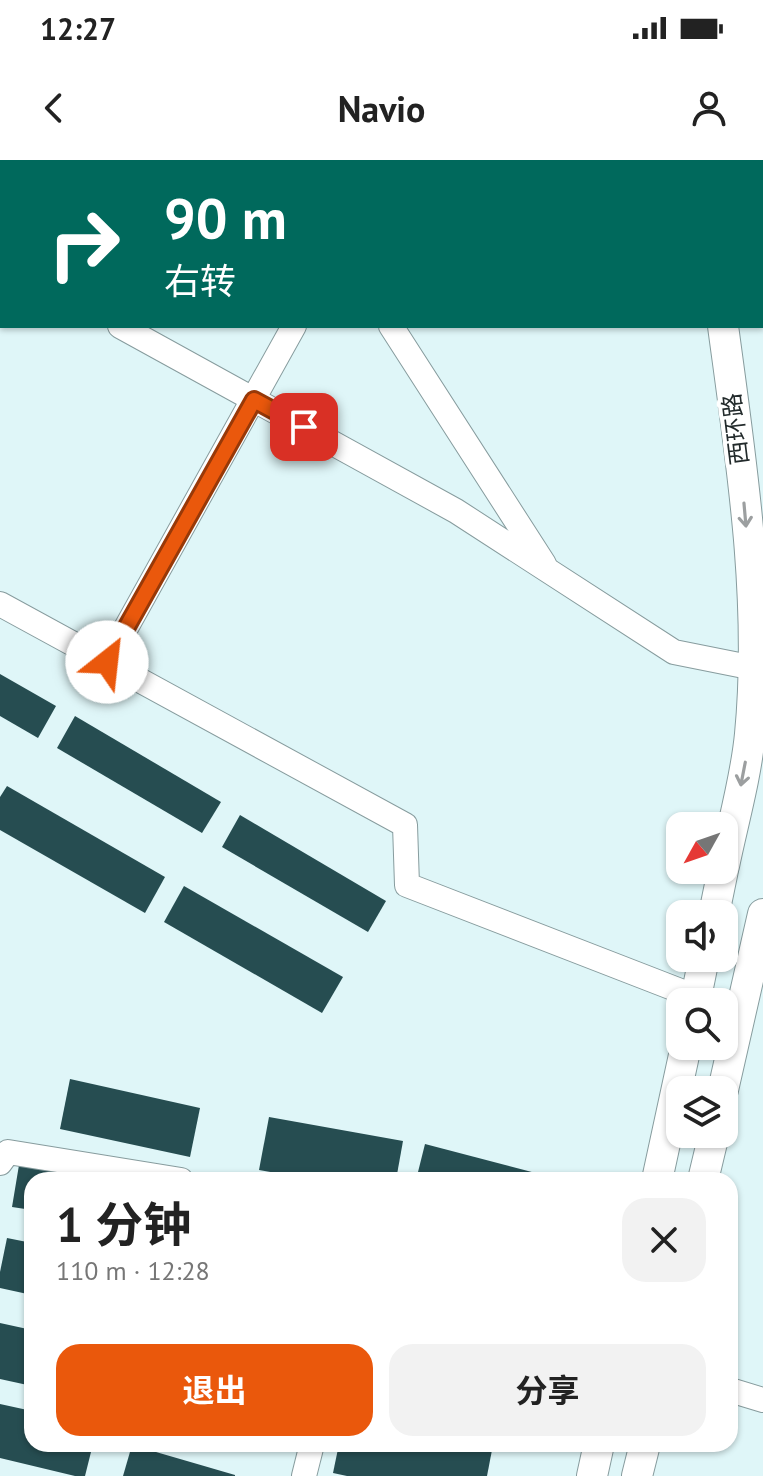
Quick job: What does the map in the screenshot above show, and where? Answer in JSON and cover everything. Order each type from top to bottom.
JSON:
[{"type":"main road","name":"西环路","points":[[723,328],[740,449],[754,668],[750,737],[735,812]]},
{"type":"main road","points":[[726,1076],[763,914]]},
{"type":"main road","points":[[659,1172],[683,1060]]},
{"type":"main road","points":[[705,1172],[711,1148]]},
{"type":"main road","points":[[592,1476],[597,1452]]},
{"type":"main road","points":[[637,1476],[643,1452]]},
{"type":"street","points":[[124,328],[456,511],[674,652],[754,668]]},
{"type":"street","points":[[107,662],[293,328]]},
{"type":"street","points":[[392,328],[550,573]]},
{"type":"street","points":[[0,604],[405,825],[407,885],[668,988]]},
{"type":"street","points":[[0,1163],[8,1152],[132,1172]]},
{"type":"street","points":[[738,1392],[763,1400]]},
{"type":"street","points":[[304,1476],[310,1452]]},
{"type":"building","points":[[0,674],[56,706],[38,738],[0,716]]},
{"type":"building","points":[[75,716],[221,802],[202,833],[57,748]]},
{"type":"building","points":[[7,786],[165,877],[145,913],[0,830],[0,797]]},
{"type":"building","points":[[240,815],[386,901],[368,932],[222,847]]},
{"type":"building","points":[[184,886],[343,977],[322,1013],[164,922]]},
{"type":"building","points":[[70,1079],[200,1108],[190,1157],[60,1129]]},
{"type":"building","points":[[269,1117],[403,1141],[397,1172],[259,1170]]},
{"type":"building","points":[[425,1144],[532,1172],[418,1172]]},
{"type":"building","points":[[19,1165],[58,1172],[24,1172],[24,1209],[12,1207]]},
{"type":"building","points":[[7,1238],[24,1241],[24,1293],[0,1288]]},
{"type":"building","points":[[0,1323],[24,1328],[24,1384],[0,1379]]},
{"type":"building","points":[[0,1404],[24,1409],[24,1452],[91,1452],[85,1476],[0,1458]]},
{"type":"building","points":[[130,1452],[156,1452],[235,1475],[235,1476],[123,1476]]},
{"type":"building","points":[[337,1452],[492,1452],[487,1476],[347,1476],[333,1473]]},
{"type":"route","points":[[107,662],[254,400],[304,427]]}]
